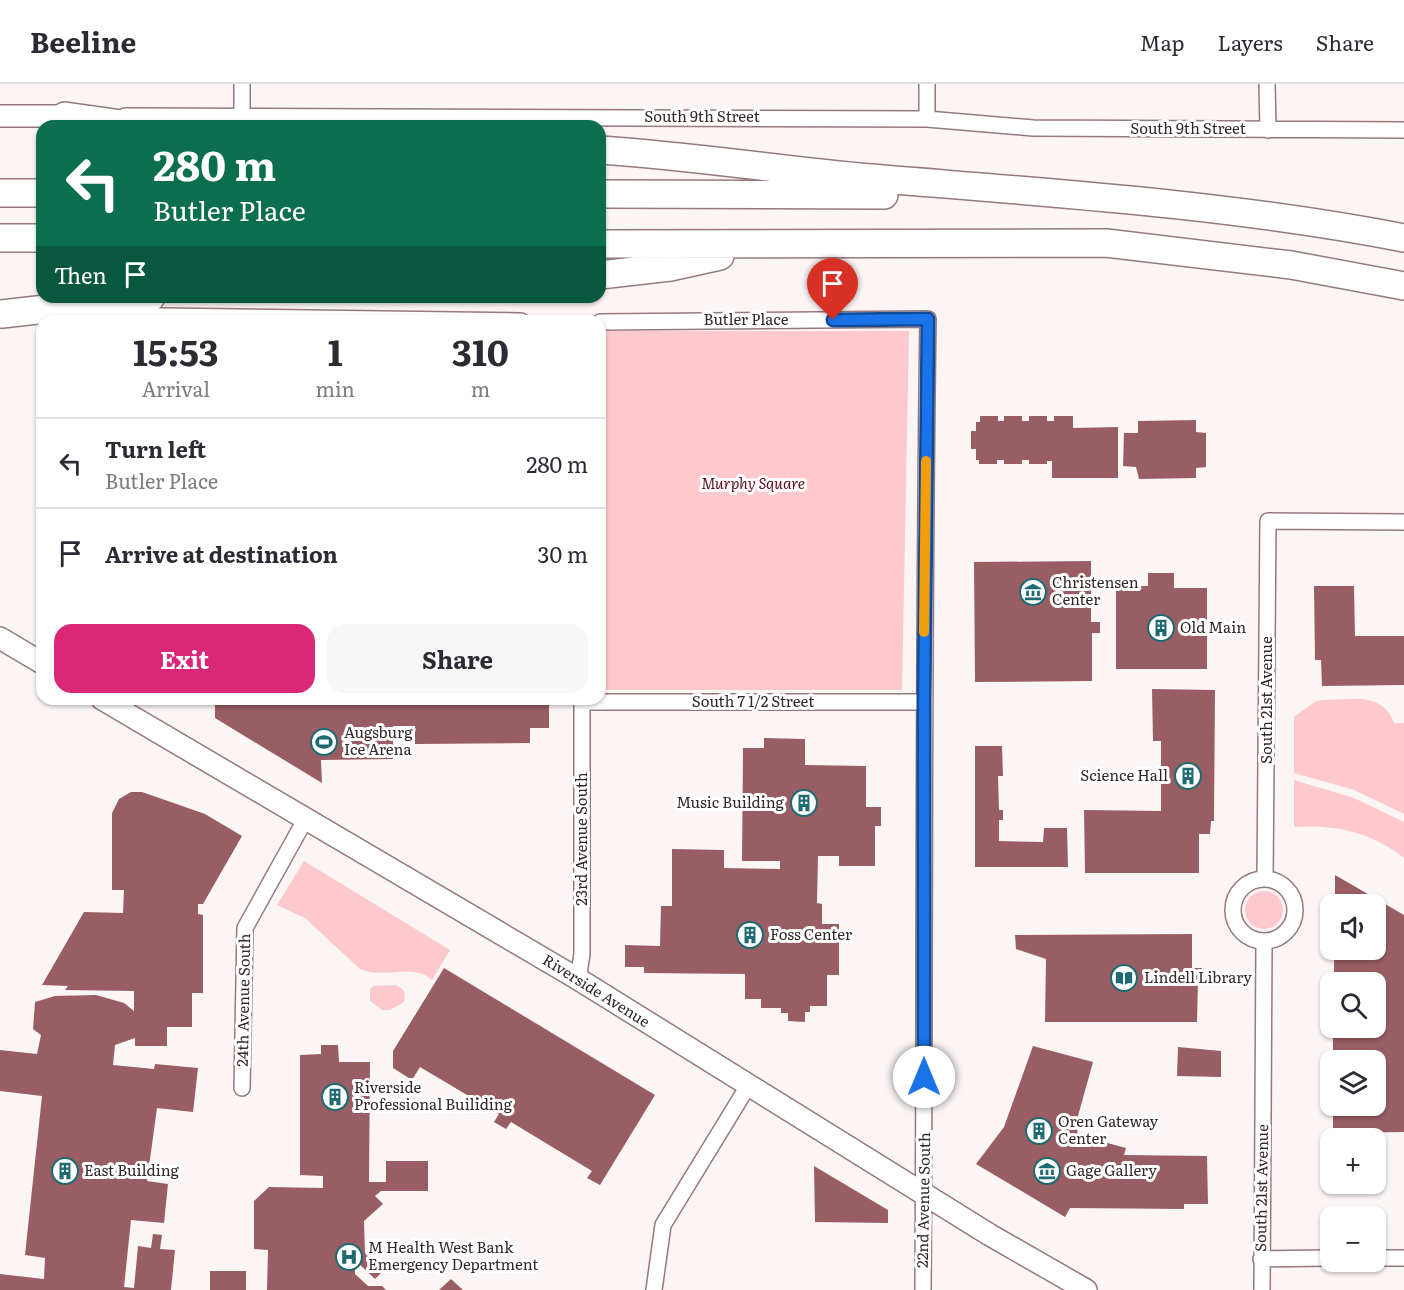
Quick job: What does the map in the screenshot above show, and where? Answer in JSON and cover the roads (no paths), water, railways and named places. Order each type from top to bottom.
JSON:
[{"type":"highway","points":[[65,116],[93,120]]},
{"type":"highway","points":[[606,151],[828,174],[1259,213],[1404,238]]},
{"type":"highway","points":[[0,193],[36,193]]},
{"type":"highway","points":[[606,194],[1098,197]]},
{"type":"highway","points":[[0,238],[36,238]]},
{"type":"highway","points":[[606,244],[762,246],[1106,243],[1291,265],[1404,286]]},
{"type":"highway","points":[[606,274],[670,267],[762,246]]},
{"type":"highway","points":[[1,314],[98,303]]},
{"type":"street","points":[[242,84],[242,117]]},
{"type":"street","points":[[927,84],[927,119]]},
{"type":"street","points":[[1267,84],[1268,130]]},
{"type":"street","name":"South 9th Street","points":[[0,116],[564,116],[927,119],[1033,128],[1404,130]]},
{"type":"street","points":[[1,314],[75,315]]},
{"type":"street","name":"Butler Place","points":[[606,322],[928,319]]},
{"type":"street","name":"22nd Avenue South","points":[[923,1290],[925,1194],[924,702],[928,319]]},
{"type":"street","name":"South 21st Avenue","points":[[1265,879],[1268,521],[1404,522]]},
{"type":"street","points":[[0,638],[36,659]]},
{"type":"street","name":"South 7 1/2 Street","points":[[606,700],[924,702]]},
{"type":"street","name":"Riverside Avenue","points":[[112,705],[578,979],[748,1086],[1086,1290]]},
{"type":"street","name":"23rd Avenue South","points":[[578,979],[582,954],[582,705]]},
{"type":"street","name":"24th Avenue South","points":[[242,1088],[245,928],[305,820]]},
{"type":"street","points":[[1265,879],[1285,887],[1295,906],[1291,926],[1275,940],[1264,942],[1245,936],[1233,920],[1232,909],[1239,891],[1246,884],[1265,879]]},
{"type":"street","name":"South 21st Avenue","points":[[1262,1290],[1264,942]]},
{"type":"street","points":[[654,1290],[663,1226],[748,1086]]},
{"type":"street","points":[[1262,1259],[1320,1258]]},
{"type":"street","points":[[1386,1258],[1404,1258]]},
{"type":"place","name":"Christensen Center","points":[[1033,592]]},
{"type":"place","name":"Old Main","points":[[1161,628]]},
{"type":"place","name":"Augsburg Ice Arena","points":[[324,742]]},
{"type":"place","name":"Science Hall","points":[[1188,776]]},
{"type":"place","name":"Music Building","points":[[804,803]]},
{"type":"place","name":"Foss Center","points":[[750,935]]},
{"type":"place","name":"Lindell Library","points":[[1124,978]]},
{"type":"place","name":"Riverside Professional Builiding","points":[[335,1097]]},
{"type":"place","name":"Oren Gateway Center","points":[[1039,1131]]},
{"type":"place","name":"East Building","points":[[65,1171]]},
{"type":"place","name":"Gage Gallery","points":[[1047,1171]]},
{"type":"place","name":"M Health West Bank Emergency Department","points":[[349,1257]]},
{"type":"park label","name":"Murphy Square","points":[[753,484]]}]
